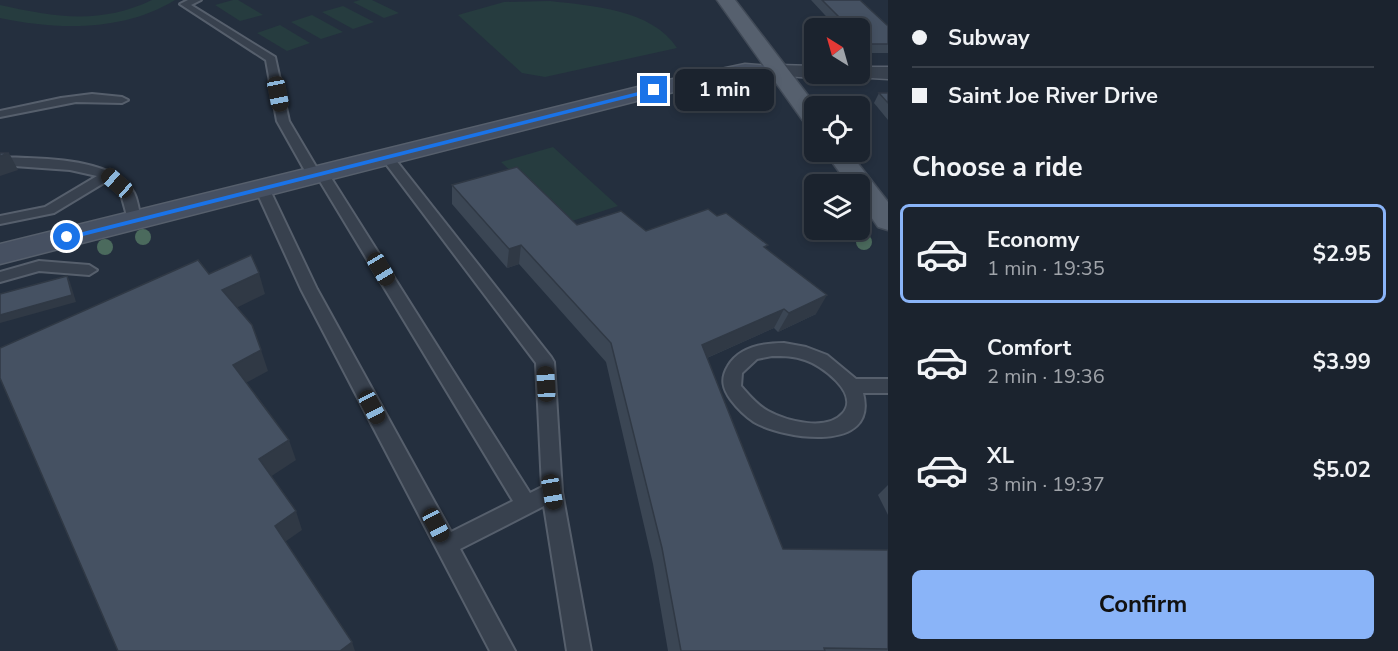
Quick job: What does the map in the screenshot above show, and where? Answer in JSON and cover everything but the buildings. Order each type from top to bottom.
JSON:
[{"type":"main road","points":[[726,0],[804,106]]},
{"type":"main road","points":[[0,254],[745,69],[778,71]]},
{"type":"main road","points":[[844,162],[888,221]]},
{"type":"street","points":[[778,71],[804,72]]},
{"type":"street","points":[[870,72],[888,73]]},
{"type":"lane","points":[[197,0],[184,4],[271,59],[283,121],[526,504]]},
{"type":"lane","points":[[0,114],[84,97],[122,100]]},
{"type":"lane","points":[[387,157],[545,362],[552,492],[579,651]]},
{"type":"lane","points":[[0,161],[81,166],[108,175],[127,192],[134,220]]},
{"type":"lane","points":[[0,220],[49,210],[108,175]]},
{"type":"lane","points":[[262,188],[309,289],[503,651]]},
{"type":"lane","points":[[0,277],[39,267],[89,270]]},
{"type":"lane","points":[[852,386],[856,405],[849,420],[832,428],[812,432],[789,429],[764,419],[745,405],[732,387],[734,371],[743,359],[776,348],[796,350],[818,357],[852,386],[888,386]]},
{"type":"lane","points":[[447,545],[552,492]]},
{"type":"green space","points":[[152,0],[175,0],[134,18],[89,26],[44,25],[0,18],[0,5],[39,13],[95,16],[133,8]]},
{"type":"green space","points":[[238,0],[263,15],[240,21],[215,5]]},
{"type":"green space","points":[[372,0],[399,13],[384,18],[353,2]]},
{"type":"green space","points":[[550,1],[602,8],[637,17],[666,35],[677,48],[545,77],[522,73],[458,15],[504,2]]},
{"type":"green space","points":[[343,6],[374,22],[353,29],[322,12]]},
{"type":"green space","points":[[312,15],[343,32],[321,39],[291,22]]},
{"type":"green space","points":[[280,25],[310,43],[287,51],[257,33]]},
{"type":"green space","points":[[553,147],[618,206],[566,223],[501,162]]},
{"type":"route","points":[[67,237],[654,90]]}]
